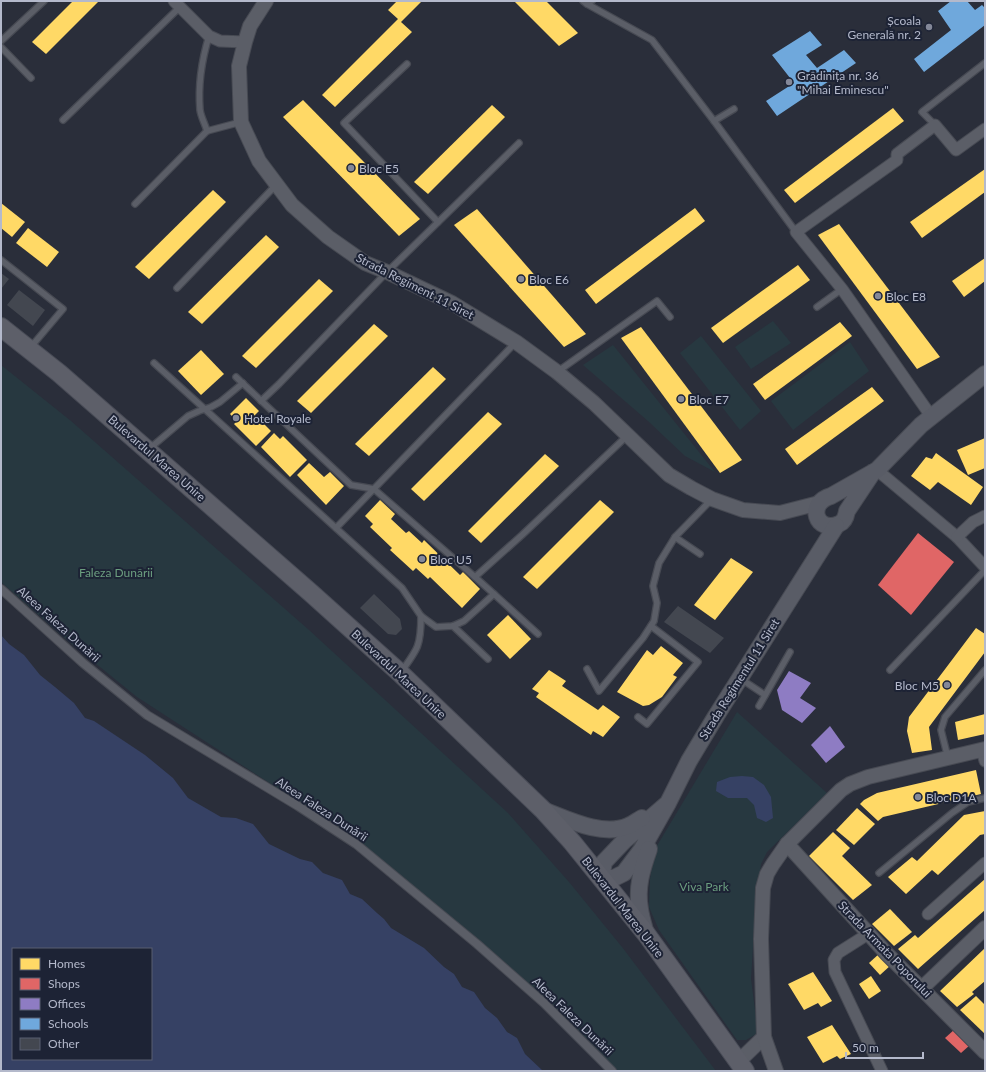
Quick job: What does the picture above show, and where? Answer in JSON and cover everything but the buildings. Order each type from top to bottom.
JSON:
[{"type":"main road","name":"Bulevardul Marea Unire","points":[[1,326],[29,348],[148,450],[311,593],[400,673],[543,810],[572,842],[646,935],[742,1067]]},
{"type":"main road","points":[[815,557],[822,510],[875,471],[931,416],[985,374]]},
{"type":"main road","points":[[836,526],[844,521],[846,509],[875,471]]},
{"type":"main road","name":"Strada Regiment 11 Siret","points":[[836,526],[825,526],[822,510],[839,498],[846,509]]},
{"type":"main road","name":"Strada Regimentul 11 Siret","points":[[668,803],[689,761],[716,716],[815,557],[836,526]]},
{"type":"main road","points":[[543,810],[587,826],[609,830],[627,826],[668,803]]},
{"type":"main road","points":[[668,803],[642,849],[624,873],[614,878],[601,878],[604,862],[624,841],[668,803]]},
{"type":"main road","points":[[646,935],[640,909],[639,890],[641,871],[668,803]]},
{"type":"street","name":"Strada Regiment 11 Siret","points":[[265,1],[250,26],[239,66],[241,122],[259,161],[292,205],[328,236],[365,263],[452,303],[516,342],[594,403],[669,475],[712,499],[743,510],[780,513],[822,510]]},
{"type":"street","points":[[177,4],[209,36],[220,41],[245,42]]},
{"type":"street","points":[[931,416],[842,289],[796,232],[897,160],[897,154],[935,126],[956,150],[985,129]]},
{"type":"street","points":[[875,471],[957,537],[985,567]]},
{"type":"street","points":[[957,537],[973,522],[985,516]]},
{"type":"street","name":"Aleea Faleza Dunării","points":[[1,589],[84,663],[147,715],[298,806],[356,844],[477,944],[544,1004],[612,1071]]},
{"type":"street","points":[[776,1071],[764,1037],[761,939],[763,888],[767,874],[773,864],[787,844],[841,790],[850,784],[868,777],[948,758],[984,753]]},
{"type":"street","name":"Strada Armata Poporului","points":[[787,844],[868,934],[985,1052]]},
{"type":"street","points":[[928,914],[985,863]]},
{"type":"street","points":[[922,988],[985,928]]},
{"type":"street","points":[[868,934],[838,953],[834,960],[835,972],[882,1071]]},
{"type":"street","points":[[742,1067],[764,1037]]},
{"type":"lane","points":[[1,41],[44,1]]},
{"type":"lane","points":[[587,2],[652,40],[796,232]]},
{"type":"lane","points":[[63,120],[177,4]]},
{"type":"lane","points":[[207,131],[200,111],[200,85],[205,51],[209,36]]},
{"type":"lane","points":[[1,47],[30,78]]},
{"type":"lane","points":[[935,126],[922,112],[985,63]]},
{"type":"lane","points":[[408,64],[344,124],[438,222]]},
{"type":"lane","points":[[714,121],[734,109]]},
{"type":"lane","points":[[135,204],[207,131],[241,122]]},
{"type":"lane","points":[[261,401],[387,272],[519,143]]},
{"type":"lane","points":[[177,288],[276,184]]},
{"type":"lane","points":[[1,260],[63,309],[29,348]]},
{"type":"lane","points":[[817,307],[842,289]]},
{"type":"lane","points":[[556,372],[657,301],[670,317]]},
{"type":"lane","points":[[336,528],[516,342]]},
{"type":"lane","points":[[154,363],[402,588],[421,616],[436,627],[453,626],[464,621],[494,594]]},
{"type":"lane","points":[[236,376],[351,485],[374,489],[538,634]]},
{"type":"lane","points":[[148,450],[188,416],[211,408],[243,383]]},
{"type":"lane","points":[[475,577],[528,530],[628,435]]},
{"type":"lane","points":[[587,669],[599,691],[643,638],[654,621],[657,603],[653,586],[659,563],[675,537],[712,499]]},
{"type":"lane","points":[[675,537],[700,554]]},
{"type":"lane","points":[[890,670],[985,570]]},
{"type":"lane","points":[[400,673],[417,650],[421,635],[421,616]]},
{"type":"lane","points":[[453,626],[488,659]]},
{"type":"lane","points":[[638,717],[647,724],[698,662],[651,626]]},
{"type":"lane","points":[[759,706],[790,652]]},
{"type":"lane","points":[[948,758],[941,730],[945,717],[985,670]]},
{"type":"lane","points":[[740,679],[765,695]]},
{"type":"lane","points":[[879,873],[952,812],[968,802],[985,798]]},
{"type":"green space","points":[[773,321],[791,343],[751,369],[735,347]]},
{"type":"green space","points":[[701,336],[761,411],[740,430],[680,353]]},
{"type":"green space","points":[[850,342],[869,371],[793,430],[771,401]]},
{"type":"green space","points":[[613,345],[715,472],[685,456],[648,421],[583,365]]},
{"type":"green space","name":"Faleza Dunării","points":[[1,365],[71,421],[309,630],[508,813],[569,882],[622,947],[716,1071],[614,1071],[484,946],[322,817],[137,697],[68,641],[1,582]]},
{"type":"green space","name":"Viva Park","points":[[737,712],[827,793],[767,852],[761,864],[756,899],[751,979],[758,1033],[746,1040],[737,1040],[659,930],[649,907],[650,879],[655,849]]},
{"type":"water","points":[[1,635],[9,644],[24,655],[40,675],[74,703],[85,718],[94,721],[145,755],[173,778],[188,798],[221,817],[236,818],[253,824],[269,844],[300,859],[312,862],[323,873],[342,880],[350,894],[362,899],[384,919],[391,928],[424,948],[444,967],[454,974],[462,987],[474,992],[485,1008],[497,1018],[507,1032],[517,1038],[525,1054],[543,1071],[1,1071]]},
{"type":"water","points":[[730,777],[753,777],[764,785],[771,797],[773,818],[766,822],[757,818],[754,805],[747,798],[728,798],[716,791],[717,782]]},
{"type":"place","name":"Școala Generală nr. 2","points":[[929,27]]},
{"type":"place","name":"Grădinița nr. 36 \"Mihai Eminescu\"","points":[[789,82]]},
{"type":"place","name":"Bloc E5","points":[[351,168]]},
{"type":"place","name":"Bloc E6","points":[[521,279]]},
{"type":"place","name":"Bloc E8","points":[[878,296]]},
{"type":"place","name":"Bloc E7","points":[[681,399]]},
{"type":"place","name":"Hotel Royale","points":[[236,418]]},
{"type":"place","name":"Bloc U5","points":[[422,559]]},
{"type":"place","name":"Bloc M5","points":[[947,685]]},
{"type":"place","name":"Bloc D1A","points":[[918,797]]}]
